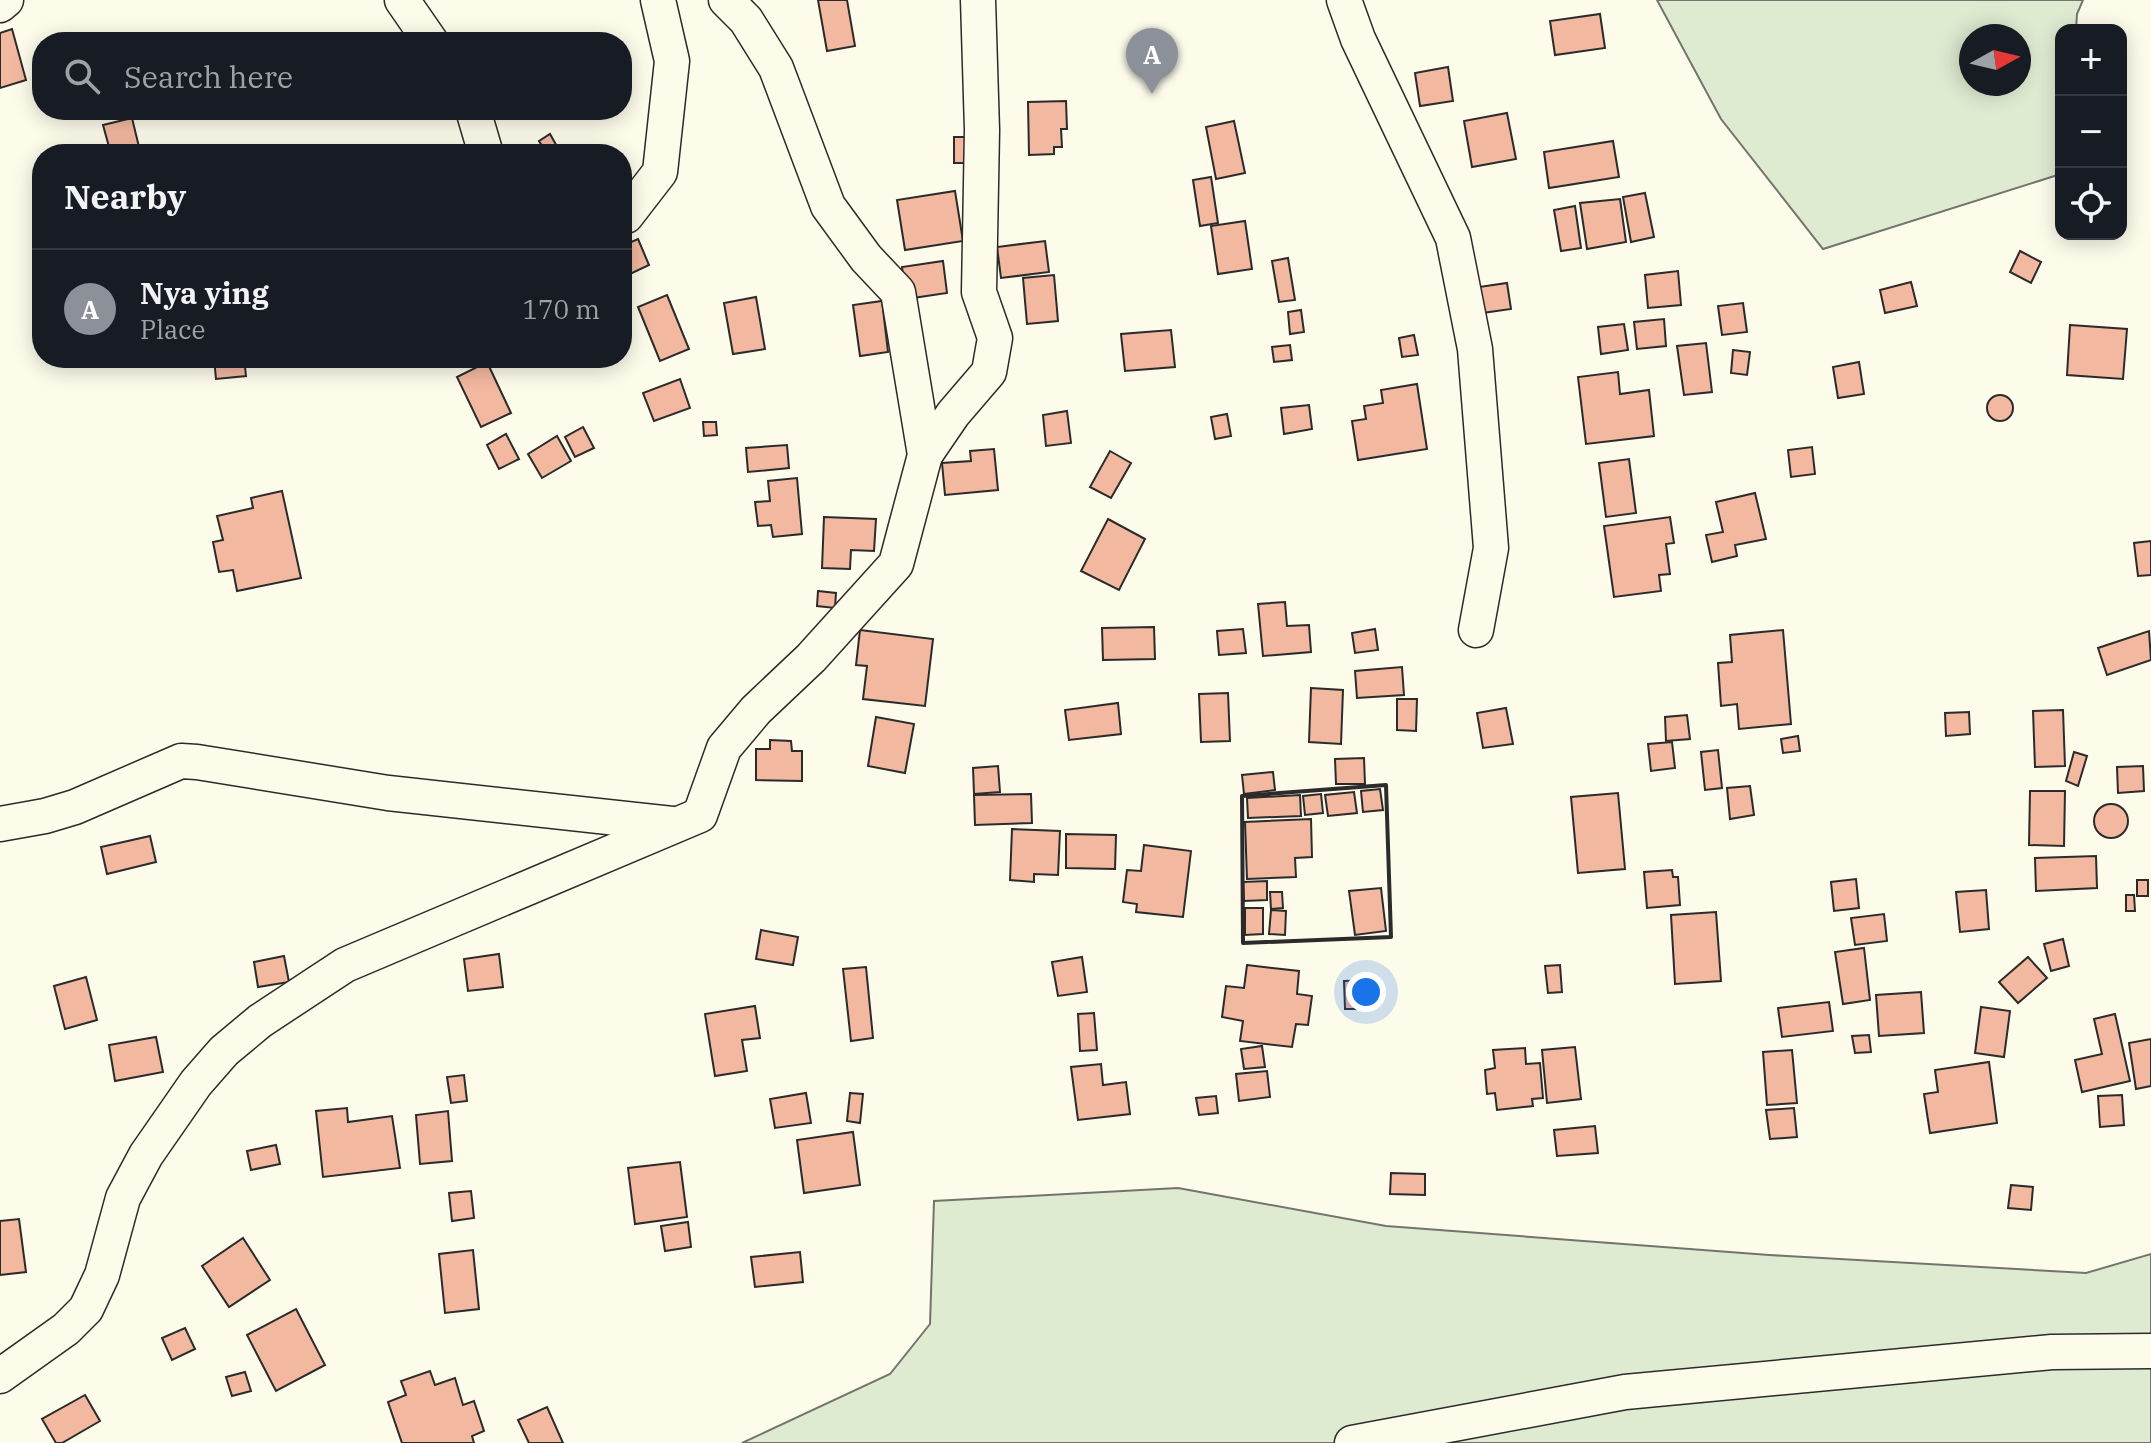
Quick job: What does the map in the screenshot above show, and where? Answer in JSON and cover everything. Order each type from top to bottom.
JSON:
[{"type":"street","points":[[0,5],[6,0]]},
{"type":"street","points":[[402,0],[424,32]]},
{"type":"street","points":[[632,208],[660,172],[672,61],[658,0]]},
{"type":"street","points":[[726,0],[746,20],[776,68],[828,206],[866,258],[898,292],[925,455]]},
{"type":"street","points":[[0,1376],[66,1329],[86,1309],[102,1275],[123,1198],[146,1155],[196,1083],[224,1051],[260,1021],[345,965],[700,815],[724,748],[756,710],[811,658],[896,564],[925,455],[953,414],[989,372],[995,338],[979,292],[982,130],[978,0]]},
{"type":"street","points":[[1344,0],[1358,39],[1453,238],[1475,349],[1491,548],[1476,630]]},
{"type":"street","points":[[476,120],[483,144]]},
{"type":"street","points":[[0,824],[75,807],[181,761],[388,793],[675,825]]},
{"type":"street","points":[[1352,1443],[1625,1392],[2052,1352],[2151,1351]]},
{"type":"green space","points":[[1657,0],[2083,0],[2076,24],[2055,24],[2055,176],[1823,249],[1721,119]]},
{"type":"green space","points":[[1178,1188],[1386,1226],[1769,1255],[2086,1273],[2151,1254],[2151,1443],[742,1443],[890,1374],[930,1324],[934,1201]]},
{"type":"building","points":[[818,0],[847,0],[855,46],[827,51]]},
{"type":"building","points":[[1600,14],[1605,48],[1555,55],[1550,21]]},
{"type":"building","points":[[12,29],[26,80],[0,88],[0,33]]},
{"type":"building","points":[[1448,67],[1453,101],[1420,106],[1415,73]]},
{"type":"building","points":[[1066,101],[1067,129],[1061,129],[1062,147],[1054,147],[1054,154],[1029,155],[1028,102]]},
{"type":"building","points":[[1507,113],[1516,159],[1472,167],[1464,121]]},
{"type":"building","points":[[132,120],[138,144],[108,144],[103,125]]},
{"type":"building","points":[[1234,121],[1245,173],[1216,179],[1206,127]]},
{"type":"building","points":[[550,134],[556,144],[541,144],[539,141]]},
{"type":"building","points":[[954,137],[965,137],[966,163],[954,163]]},
{"type":"building","points":[[1613,141],[1619,177],[1549,188],[1544,152]]},
{"type":"building","points":[[1211,177],[1218,223],[1200,226],[1193,180]]},
{"type":"building","points":[[955,191],[963,241],[905,250],[897,200]]},
{"type":"building","points":[[1645,193],[1654,237],[1631,242],[1623,197]]},
{"type":"building","points":[[1620,199],[1626,242],[1587,249],[1580,203]]},
{"type":"building","points":[[1575,206],[1581,248],[1561,251],[1554,210]]},
{"type":"building","points":[[1245,221],[1252,269],[1218,274],[1211,226]]},
{"type":"building","points":[[638,239],[649,265],[632,273],[632,242]]},
{"type":"building","points":[[1045,241],[1049,272],[1001,278],[997,247]]},
{"type":"building","points":[[2020,251],[2041,262],[2031,283],[2010,272]]},
{"type":"building","points":[[1288,258],[1295,300],[1279,302],[1272,261]]},
{"type":"building","points":[[943,261],[947,293],[906,299],[902,267]]},
{"type":"building","points":[[1678,271],[1681,305],[1648,308],[1645,275]]},
{"type":"building","points":[[1054,275],[1058,321],[1027,324],[1023,278]]},
{"type":"building","points":[[1911,282],[1917,306],[1885,313],[1880,290]]},
{"type":"building","points":[[1507,283],[1511,309],[1475,314],[1472,288]]},
{"type":"building","points":[[667,295],[689,349],[660,361],[638,307]]},
{"type":"building","points":[[756,297],[765,349],[733,354],[724,303]]},
{"type":"building","points":[[882,301],[888,352],[860,356],[853,305]]},
{"type":"building","points":[[1743,303],[1747,332],[1722,335],[1718,306]]},
{"type":"building","points":[[1301,310],[1304,332],[1290,334],[1288,312]]},
{"type":"building","points":[[1664,319],[1666,346],[1637,349],[1634,322]]},
{"type":"building","points":[[1624,324],[1628,350],[1601,354],[1598,327]]},
{"type":"building","points":[[2070,325],[2127,329],[2123,379],[2067,375]]},
{"type":"building","points":[[1171,330],[1175,367],[1125,371],[1121,334]]},
{"type":"building","points":[[1414,335],[1418,355],[1402,357],[1399,338]]},
{"type":"building","points":[[1706,343],[1712,392],[1684,395],[1677,346]]},
{"type":"building","points":[[1290,345],[1292,360],[1274,362],[1272,347]]},
{"type":"building","points":[[1733,350],[1750,352],[1747,375],[1731,373]]},
{"type":"building","points":[[1859,362],[1864,394],[1838,398],[1833,367]]},
{"type":"building","points":[[215,368],[245,368],[246,376],[216,379]]},
{"type":"building","points":[[475,368],[490,368],[511,413],[481,427],[457,377]]},
{"type":"building","points":[[1618,372],[1620,394],[1649,390],[1654,436],[1586,444],[1578,377]]},
{"type":"building","points":[[680,379],[690,408],[654,421],[643,393]]},
{"type":"building","points":[[1417,384],[1427,449],[1358,460],[1352,421],[1366,419],[1364,406],[1383,403],[1381,390]]},
{"type":"building","points":[[2000,395],[2009,399],[2013,408],[2009,417],[2000,421],[1991,417],[1987,408],[1991,399]]},
{"type":"building","points":[[1309,405],[1312,429],[1284,434],[1281,408]]},
{"type":"building","points":[[1067,411],[1071,443],[1046,446],[1043,415]]},
{"type":"building","points":[[1227,414],[1231,436],[1215,439],[1211,417]]},
{"type":"building","points":[[703,422],[716,422],[717,435],[704,436]]},
{"type":"building","points":[[583,427],[594,448],[575,457],[565,437]]},
{"type":"building","points":[[506,434],[519,459],[499,469],[487,445]]},
{"type":"building","points":[[557,436],[571,461],[542,478],[528,454]]},
{"type":"building","points":[[787,445],[789,468],[748,472],[746,448]]},
{"type":"building","points":[[1812,447],[1815,474],[1791,477],[1788,450]]},
{"type":"building","points":[[994,449],[998,490],[945,495],[942,463],[971,461],[970,451]]},
{"type":"building","points":[[1110,451],[1131,463],[1111,498],[1090,487]]},
{"type":"building","points":[[1629,459],[1636,513],[1606,517],[1599,463]]},
{"type":"building","points":[[797,478],[802,534],[773,537],[771,525],[758,526],[755,502],[770,501],[768,481]]},
{"type":"building","points":[[282,491],[301,578],[237,591],[233,570],[219,572],[213,542],[223,540],[217,516],[253,508],[251,498]]},
{"type":"building","points":[[1755,493],[1766,539],[1735,545],[1737,556],[1712,562],[1706,535],[1723,532],[1716,502]]},
{"type":"building","points":[[824,517],[876,519],[874,551],[851,550],[850,569],[822,568]]},
{"type":"building","points":[[1670,517],[1674,543],[1666,544],[1670,574],[1659,575],[1661,591],[1614,597],[1604,526]]},
{"type":"building","points":[[1108,519],[1145,539],[1119,590],[1081,571]]},
{"type":"building","points":[[2151,541],[2151,575],[2138,576],[2134,543]]},
{"type":"building","points":[[818,591],[836,593],[835,608],[817,606]]},
{"type":"building","points":[[1285,602],[1287,626],[1309,625],[1311,652],[1263,656],[1258,604]]},
{"type":"building","points":[[1154,627],[1155,659],[1103,660],[1102,628]]},
{"type":"building","points":[[1243,629],[1246,653],[1219,655],[1217,631]]},
{"type":"building","points":[[1375,629],[1378,650],[1355,653],[1352,633]]},
{"type":"building","points":[[860,630],[933,639],[925,706],[863,699],[867,666],[856,665]]},
{"type":"building","points":[[1783,630],[1791,724],[1739,729],[1737,704],[1721,706],[1718,663],[1732,662],[1730,635]]},
{"type":"building","points":[[2149,631],[2151,660],[2107,675],[2098,648]]},
{"type":"building","points":[[1402,667],[1404,695],[1357,698],[1355,671]]},
{"type":"building","points":[[1311,688],[1343,690],[1341,744],[1309,742]]},
{"type":"building","points":[[1228,693],[1230,741],[1201,742],[1199,694]]},
{"type":"building","points":[[1397,699],[1417,699],[1416,731],[1397,730]]},
{"type":"building","points":[[1118,703],[1121,734],[1069,740],[1065,710]]},
{"type":"building","points":[[1506,708],[1513,744],[1483,748],[1477,713]]},
{"type":"building","points":[[2063,710],[2065,766],[2035,767],[2033,711]]},
{"type":"building","points":[[1969,712],[1970,734],[1946,736],[1945,713]]},
{"type":"building","points":[[1687,715],[1690,739],[1666,741],[1665,717]]},
{"type":"building","points":[[876,717],[914,724],[905,773],[868,766]]},
{"type":"building","points":[[1798,736],[1800,751],[1783,753],[1781,739]]},
{"type":"building","points":[[770,740],[791,741],[792,751],[802,751],[802,781],[756,780],[756,749],[770,749]]},
{"type":"building","points":[[1672,742],[1675,768],[1651,771],[1648,744]]},
{"type":"building","points":[[1718,750],[1722,788],[1705,790],[1701,752]]},
{"type":"building","points":[[2074,752],[2087,756],[2078,786],[2066,781]]},
{"type":"building","points":[[1364,758],[1365,784],[1336,784],[1335,759]]},
{"type":"building","points":[[998,766],[1000,792],[974,794],[973,768]]},
{"type":"building","points":[[2143,766],[2144,791],[2118,793],[2117,767]]},
{"type":"building","points":[[1273,772],[1275,790],[1244,794],[1242,775]]},
{"type":"building","points":[[1750,786],[1754,815],[1730,819],[1727,788]]},
{"type":"building","points":[[1380,789],[1383,810],[1363,812],[1361,791]]},
{"type":"building","points":[[2030,791],[2065,791],[2064,846],[2029,845]]},
{"type":"building","points":[[1354,792],[1357,813],[1328,816],[1325,795]]},
{"type":"building","points":[[1618,793],[1625,869],[1578,873],[1571,797]]},
{"type":"building","points":[[1031,794],[1032,823],[975,825],[974,795]]},
{"type":"building","points":[[1321,794],[1323,813],[1305,815],[1303,796]]},
{"type":"building","points":[[1300,795],[1301,816],[1248,818],[1247,798]]},
{"type":"building","points":[[2111,804],[2123,809],[2128,821],[2123,833],[2111,838],[2099,833],[2094,821],[2099,809]]},
{"type":"building","points":[[1311,819],[1312,857],[1295,858],[1296,877],[1247,879],[1245,822]]},
{"type":"building","points":[[1012,829],[1060,831],[1058,875],[1034,874],[1034,882],[1010,880]]},
{"type":"building","points":[[1066,834],[1116,835],[1115,869],[1066,868]]},
{"type":"building","points":[[150,836],[156,862],[107,874],[101,847]]},
{"type":"building","points":[[1144,845],[1191,851],[1183,917],[1136,912],[1137,904],[1123,902],[1127,870],[1141,871]]},
{"type":"building","points":[[2096,856],[2097,888],[2036,891],[2035,858]]},
{"type":"building","points":[[1672,870],[1673,877],[1678,877],[1680,905],[1647,908],[1644,872]]},
{"type":"building","points":[[1856,879],[1859,908],[1834,911],[1831,882]]},
{"type":"building","points":[[2137,880],[2148,880],[2148,896],[2137,896]]},
{"type":"building","points":[[1267,881],[1267,900],[1244,901],[1243,882]]},
{"type":"building","points":[[1381,888],[1386,931],[1355,935],[1349,891]]},
{"type":"building","points":[[1986,890],[1989,929],[1960,932],[1956,892]]},
{"type":"building","points":[[1270,892],[1282,892],[1283,908],[1271,909]]},
{"type":"building","points":[[2126,895],[2134,895],[2135,911],[2126,911]]},
{"type":"building","points":[[1245,908],[1263,908],[1263,934],[1245,935]]},
{"type":"building","points":[[1271,910],[1286,911],[1285,935],[1269,934]]},
{"type":"building","points":[[1716,912],[1721,981],[1675,984],[1671,915]]},
{"type":"building","points":[[1884,914],[1887,941],[1855,945],[1851,918]]},
{"type":"building","points":[[761,930],[798,937],[793,965],[756,959]]},
{"type":"building","points":[[2063,939],[2069,966],[2051,971],[2044,944]]},
{"type":"building","points":[[1864,948],[1870,1000],[1843,1004],[1835,952]]},
{"type":"building","points":[[499,954],[503,987],[468,991],[464,959]]},
{"type":"building","points":[[284,956],[289,982],[258,987],[254,962]]},
{"type":"building","points":[[1082,957],[1087,992],[1058,996],[1052,962]]},
{"type":"building","points":[[2028,957],[2047,978],[2018,1003],[1999,982]]},
{"type":"building","points":[[1247,965],[1299,971],[1297,994],[1312,996],[1308,1025],[1296,1024],[1292,1047],[1240,1041],[1243,1021],[1222,1017],[1226,986],[1244,988]]},
{"type":"building","points":[[1560,965],[1562,992],[1548,993],[1545,966]]},
{"type":"building","points":[[866,967],[873,1038],[851,1041],[843,969]]},
{"type":"building","points":[[86,977],[97,1020],[65,1029],[54,986]]},
{"type":"building","points":[[1371,980],[1373,1009],[1345,1009],[1344,981]]},
{"type":"building","points":[[1921,992],[1924,1033],[1879,1036],[1876,995]]},
{"type":"building","points":[[1829,1002],[1833,1031],[1782,1037],[1778,1008]]},
{"type":"building","points":[[755,1006],[760,1038],[742,1040],[747,1071],[715,1076],[705,1014]]},
{"type":"building","points":[[1981,1007],[2010,1011],[2004,1057],[1975,1053]]},
{"type":"building","points":[[1094,1013],[1097,1050],[1080,1051],[1078,1014]]},
{"type":"building","points":[[2115,1014],[2130,1081],[2082,1092],[2075,1060],[2102,1054],[2094,1019]]},
{"type":"building","points":[[1869,1035],[1871,1052],[1855,1053],[1852,1036]]},
{"type":"building","points":[[156,1037],[163,1072],[115,1081],[109,1045]]},
{"type":"building","points":[[2151,1039],[2151,1086],[2136,1089],[2129,1043]]},
{"type":"building","points":[[1262,1046],[1265,1067],[1244,1069],[1241,1049]]},
{"type":"building","points":[[1575,1047],[1581,1099],[1547,1103],[1542,1050]]},
{"type":"building","points":[[1525,1048],[1526,1064],[1540,1063],[1543,1098],[1532,1099],[1533,1106],[1497,1110],[1495,1093],[1487,1094],[1485,1070],[1495,1068],[1493,1050]]},
{"type":"building","points":[[1792,1050],[1797,1103],[1767,1105],[1763,1052]]},
{"type":"building","points":[[1989,1062],[1997,1123],[1930,1133],[1924,1094],[1938,1092],[1935,1070]]},
{"type":"building","points":[[1101,1064],[1103,1085],[1126,1082],[1130,1114],[1078,1120],[1071,1067]]},
{"type":"building","points":[[1267,1071],[1270,1097],[1239,1101],[1236,1074]]},
{"type":"building","points":[[464,1075],[467,1101],[451,1103],[447,1077]]},
{"type":"building","points":[[806,1093],[811,1123],[775,1128],[770,1099]]},
{"type":"building","points":[[850,1093],[863,1094],[860,1123],[847,1121]]},
{"type":"building","points":[[2122,1095],[2124,1125],[2100,1127],[2098,1096]]},
{"type":"building","points":[[1216,1096],[1218,1113],[1199,1115],[1196,1098]]},
{"type":"building","points":[[347,1108],[348,1122],[392,1116],[400,1168],[323,1177],[316,1111]]},
{"type":"building","points":[[1794,1108],[1797,1137],[1770,1139],[1766,1110]]},
{"type":"building","points":[[448,1111],[452,1161],[420,1164],[416,1115]]},
{"type":"building","points":[[1595,1126],[1598,1153],[1557,1156],[1554,1130]]},
{"type":"building","points":[[853,1132],[860,1185],[804,1193],[797,1140]]},
{"type":"building","points":[[276,1145],[280,1164],[251,1170],[247,1151]]},
{"type":"building","points":[[680,1162],[687,1217],[635,1224],[628,1168]]},
{"type":"building","points":[[1391,1173],[1425,1174],[1425,1195],[1390,1194]]},
{"type":"building","points":[[2011,1185],[2033,1187],[2031,1210],[2008,1208]]},
{"type":"building","points":[[471,1191],[474,1218],[452,1221],[449,1193]]},
{"type":"building","points":[[19,1219],[26,1272],[0,1275],[0,1221]]},
{"type":"building","points":[[688,1222],[691,1247],[665,1251],[661,1226]]},
{"type":"building","points":[[243,1238],[270,1280],[229,1307],[202,1266]]},
{"type":"building","points":[[473,1250],[479,1309],[445,1313],[439,1254]]},
{"type":"building","points":[[800,1252],[803,1282],[755,1287],[751,1257]]},
{"type":"building","points":[[296,1309],[325,1365],[276,1391],[247,1335]]},
{"type":"building","points":[[185,1328],[195,1349],[172,1360],[162,1338]]},
{"type":"building","points":[[430,1371],[435,1385],[455,1378],[463,1405],[474,1401],[484,1431],[472,1436],[474,1443],[402,1443],[388,1402],[406,1395],[401,1381]]},
{"type":"building","points":[[245,1372],[251,1391],[232,1396],[226,1377]]},
{"type":"building","points":[[85,1395],[100,1421],[62,1443],[56,1443],[42,1419]]},
{"type":"building","points":[[547,1407],[563,1443],[529,1443],[518,1420]]},
{"type":"wall","points":[[1386,785],[1391,937],[1243,943],[1242,796],[1386,785]]},
{"type":"place","name":"Nya ying","points":[[1152,94]]}]
